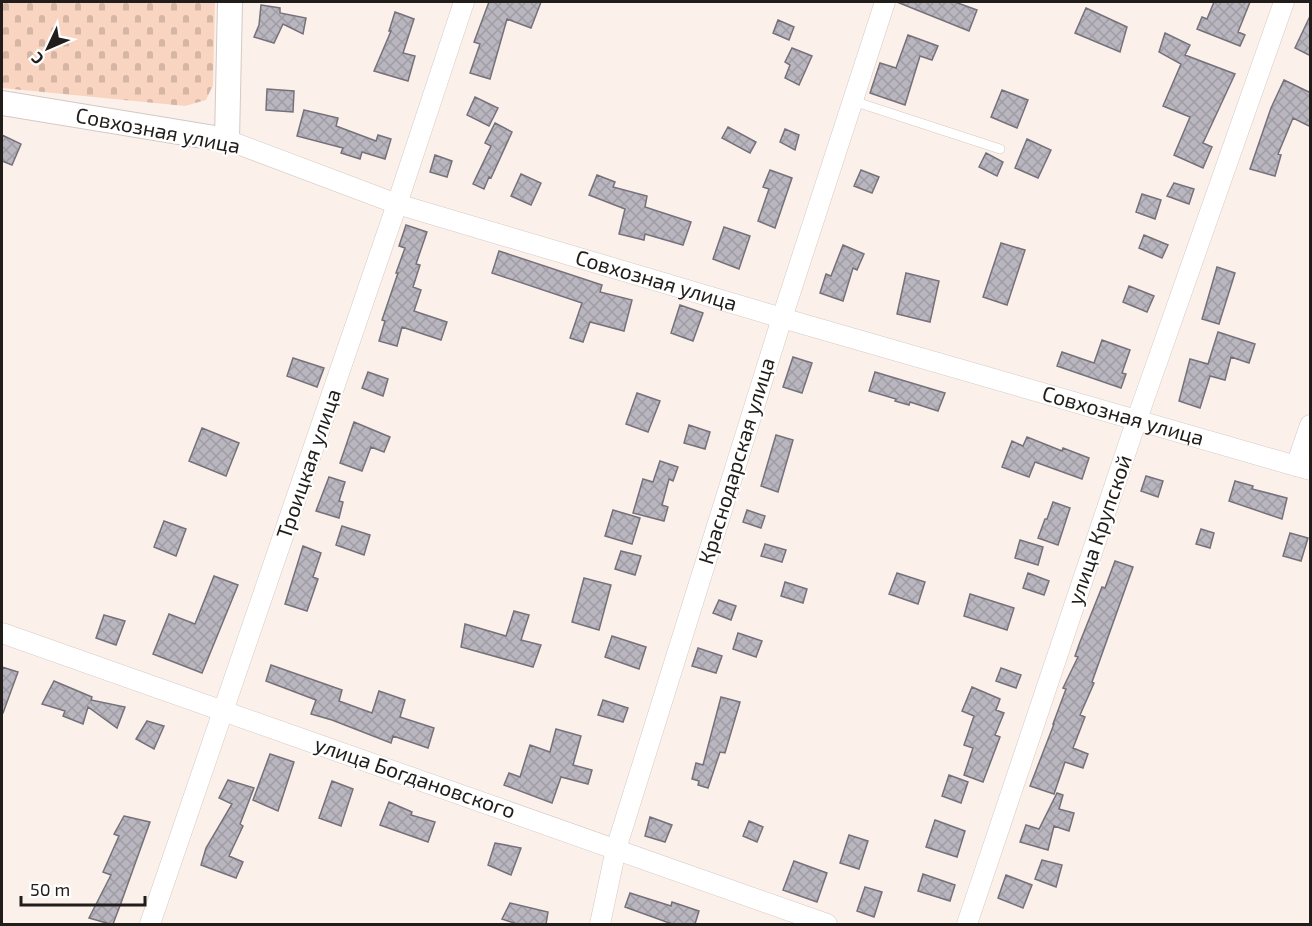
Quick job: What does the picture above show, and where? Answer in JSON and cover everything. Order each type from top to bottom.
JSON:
[{"type":"street","points":[[227,140],[230,2]]},
{"type":"street","name":"Троицкая улица","points":[[150,924],[464,2]]},
{"type":"street","name":"Краснодарская улица","points":[[600,924],[616,849],[782,318],[885,2]]},
{"type":"street","name":"улица Крупской","points":[[967,924],[1137,419],[1284,2]]},
{"type":"street","name":"Совхозная улица","points":[[2,103],[227,140],[397,204],[1303,468]]},
{"type":"street","points":[[1303,468],[1311,425]]},
{"type":"street","name":"улица Богдановского","points":[[2,633],[828,924]]},
{"type":"lane","points":[[853,101],[1000,149]]},
{"type":"green space","points":[[2,2],[215,2],[213,85],[206,100],[185,106],[2,88]]},
{"type":"building","points":[[489,2],[541,2],[531,28],[507,19],[490,79],[470,73],[480,44],[474,42]]},
{"type":"building","points":[[897,2],[955,2],[977,10],[969,31]]},
{"type":"building","points":[[1214,2],[1250,2],[1238,32],[1245,35],[1240,46],[1197,29],[1202,17],[1207,19]]},
{"type":"building","points":[[261,5],[280,8],[280,13],[306,18],[303,34],[283,24],[274,43],[254,37],[259,25]]},
{"type":"building","points":[[1086,8],[1127,27],[1120,52],[1075,33]]},
{"type":"building","points":[[395,12],[414,19],[403,53],[415,56],[408,81],[374,71],[391,31],[389,31]]},
{"type":"building","points":[[1311,14],[1311,56],[1295,48]]},
{"type":"building","points":[[778,20],[794,27],[789,40],[773,33]]},
{"type":"building","points":[[1165,33],[1190,45],[1185,55],[1235,74],[1203,143],[1212,147],[1203,168],[1174,155],[1190,117],[1163,106],[1181,64],[1159,52]]},
{"type":"building","points":[[908,35],[938,46],[932,60],[920,56],[905,105],[870,93],[880,63],[896,68]]},
{"type":"building","points":[[792,48],[812,56],[799,85],[785,78],[790,65],[785,62]]},
{"type":"building","points":[[1284,80],[1311,93],[1311,127],[1293,118],[1278,154],[1281,155],[1275,176],[1250,169],[1271,108]]},
{"type":"building","points":[[267,89],[294,91],[293,112],[266,110]]},
{"type":"building","points":[[1002,90],[1028,100],[1017,128],[991,117]]},
{"type":"building","points":[[475,97],[498,108],[489,126],[467,115]]},
{"type":"building","points":[[304,110],[338,118],[336,126],[376,141],[378,135],[391,139],[385,159],[362,152],[360,159],[341,153],[343,148],[297,136]]},
{"type":"building","points":[[495,123],[512,132],[484,189],[473,184],[491,146],[485,143]]},
{"type":"building","points":[[728,127],[756,142],[750,153],[722,138]]},
{"type":"building","points":[[785,129],[799,135],[795,150],[780,142]]},
{"type":"building","points":[[2,135],[21,144],[12,165],[2,161]]},
{"type":"building","points":[[1027,139],[1051,150],[1038,178],[1015,168]]},
{"type":"building","points":[[986,153],[1003,162],[997,176],[979,167]]},
{"type":"building","points":[[435,155],[452,161],[447,177],[430,172]]},
{"type":"building","points":[[770,170],[792,178],[775,228],[758,221],[769,189],[763,187]]},
{"type":"building","points":[[861,170],[879,177],[872,193],[854,186]]},
{"type":"building","points":[[521,174],[541,183],[531,205],[511,196]]},
{"type":"building","points":[[597,175],[615,182],[613,187],[647,196],[645,207],[691,222],[683,245],[645,234],[644,240],[619,234],[625,209],[589,195]]},
{"type":"building","points":[[1174,183],[1194,189],[1189,204],[1167,196]]},
{"type":"building","points":[[1142,194],[1161,200],[1155,219],[1136,212]]},
{"type":"building","points":[[406,225],[427,232],[416,264],[420,265],[413,287],[421,290],[414,311],[447,322],[441,340],[402,327],[397,346],[379,341],[385,321],[382,320],[405,248],[399,246]]},
{"type":"building","points":[[724,227],[750,236],[739,269],[713,259]]},
{"type":"building","points":[[1144,235],[1168,245],[1162,258],[1139,248]]},
{"type":"building","points":[[1001,243],[1025,250],[1007,305],[983,297]]},
{"type":"building","points":[[843,245],[864,254],[857,270],[853,268],[843,301],[820,293],[826,274],[831,276]]},
{"type":"building","points":[[499,251],[602,285],[600,292],[632,300],[624,331],[590,322],[583,342],[570,338],[582,303],[492,273]]},
{"type":"building","points":[[1217,267],[1235,273],[1219,324],[1202,319]]},
{"type":"building","points":[[906,273],[939,281],[930,322],[897,314]]},
{"type":"building","points":[[1129,286],[1154,296],[1147,312],[1123,302]]},
{"type":"building","points":[[680,305],[703,313],[693,341],[671,333]]},
{"type":"building","points":[[1218,332],[1255,344],[1249,363],[1231,357],[1225,380],[1210,376],[1200,408],[1179,401],[1190,359],[1208,364]]},
{"type":"building","points":[[1102,340],[1130,350],[1122,373],[1126,374],[1121,388],[1057,366],[1062,352],[1094,363]]},
{"type":"building","points":[[793,357],[812,363],[802,393],[783,387]]},
{"type":"building","points":[[293,358],[324,368],[317,387],[287,376]]},
{"type":"building","points":[[368,372],[388,379],[383,396],[362,388]]},
{"type":"building","points":[[875,372],[945,393],[938,411],[910,402],[909,405],[895,401],[896,399],[869,391]]},
{"type":"building","points":[[637,393],[660,401],[648,432],[626,424]]},
{"type":"building","points":[[354,422],[390,437],[384,452],[371,447],[362,471],[340,463]]},
{"type":"building","points":[[689,425],[710,432],[705,449],[684,443]]},
{"type":"building","points":[[202,428],[239,443],[226,476],[189,461]]},
{"type":"building","points":[[776,435],[793,440],[778,492],[761,486]]},
{"type":"building","points":[[1027,437],[1062,451],[1063,448],[1089,458],[1082,479],[1035,462],[1029,477],[1002,467],[1012,441],[1023,446]]},
{"type":"building","points":[[660,461],[678,467],[673,481],[669,479],[662,505],[668,507],[664,521],[633,513],[643,479],[653,482]]},
{"type":"building","points":[[1146,476],[1163,481],[1158,497],[1141,491]]},
{"type":"building","points":[[329,477],[345,482],[339,501],[343,502],[339,518],[316,511]]},
{"type":"building","points":[[1235,481],[1253,486],[1252,489],[1287,498],[1282,519],[1229,501]]},
{"type":"building","points":[[1053,502],[1070,508],[1058,545],[1038,538]]},
{"type":"building","points":[[613,510],[640,518],[632,544],[605,536]]},
{"type":"building","points":[[747,510],[765,516],[761,528],[743,522]]},
{"type":"building","points":[[164,521],[186,529],[176,556],[154,547]]},
{"type":"building","points":[[342,526],[370,535],[364,555],[336,545]]},
{"type":"building","points":[[1201,529],[1214,533],[1210,548],[1196,544]]},
{"type":"building","points":[[1290,533],[1308,538],[1301,561],[1283,556]]},
{"type":"building","points":[[1020,540],[1043,547],[1038,565],[1015,558]]},
{"type":"building","points":[[765,544],[786,550],[782,562],[761,556]]},
{"type":"building","points":[[303,546],[321,553],[313,577],[318,579],[307,611],[285,604]]},
{"type":"building","points":[[621,551],[641,556],[635,575],[615,569]]},
{"type":"building","points":[[1115,561],[1133,567],[1092,682],[1094,683],[1080,715],[1085,717],[1073,748],[1088,754],[1083,768],[1065,762],[1054,794],[1030,786],[1066,689],[1063,688],[1078,657],[1075,656],[1080,642]]},
{"type":"building","points":[[897,573],[925,582],[918,604],[889,594]]},
{"type":"building","points":[[1028,573],[1049,581],[1044,595],[1023,588]]},
{"type":"building","points":[[214,576],[238,585],[202,673],[153,654],[169,614],[195,624]]},
{"type":"building","points":[[584,578],[611,585],[599,630],[572,622]]},
{"type":"building","points":[[785,582],[807,589],[803,603],[781,596]]},
{"type":"building","points":[[970,594],[1014,608],[1007,630],[964,616]]},
{"type":"building","points":[[719,600],[736,606],[731,620],[713,613]]},
{"type":"building","points":[[514,611],[529,615],[521,640],[541,645],[533,667],[461,647],[465,624],[506,636]]},
{"type":"building","points":[[104,615],[125,621],[116,645],[96,638]]},
{"type":"building","points":[[738,633],[762,641],[756,657],[733,649]]},
{"type":"building","points":[[612,636],[646,647],[639,669],[605,657]]},
{"type":"building","points":[[698,648],[722,656],[716,673],[692,666]]},
{"type":"building","points":[[271,665],[342,690],[339,701],[372,713],[379,691],[405,700],[400,717],[434,728],[428,748],[393,736],[391,743],[311,714],[316,700],[266,681]]},
{"type":"building","points":[[2,667],[18,672],[3,713],[2,713]]},
{"type":"building","points":[[1001,668],[1021,675],[1016,688],[996,681]]},
{"type":"building","points":[[54,681],[92,697],[91,700],[125,707],[117,728],[88,707],[83,724],[63,716],[65,711],[42,704]]},
{"type":"building","points":[[972,687],[1000,699],[996,710],[1004,713],[995,735],[1000,737],[983,782],[964,775],[973,748],[964,745],[974,716],[962,711]]},
{"type":"building","points":[[721,697],[740,702],[725,753],[720,752],[708,788],[698,785],[699,781],[692,779],[696,763],[703,765]]},
{"type":"building","points":[[603,700],[628,708],[623,722],[598,715]]},
{"type":"building","points":[[147,721],[164,726],[154,749],[136,739]]},
{"type":"building","points":[[556,729],[581,736],[573,765],[592,770],[588,784],[561,777],[552,803],[504,785],[509,773],[520,777],[530,745],[550,752]]},
{"type":"building","points":[[270,754],[294,762],[278,811],[253,800]]},
{"type":"building","points":[[949,775],[968,782],[961,803],[942,796]]},
{"type":"building","points":[[228,780],[254,788],[240,824],[243,826],[229,856],[243,862],[236,878],[201,865],[206,848],[232,804],[219,798]]},
{"type":"building","points":[[332,781],[353,789],[341,826],[319,818]]},
{"type":"building","points":[[1057,793],[1063,795],[1059,809],[1074,813],[1069,831],[1054,826],[1048,850],[1020,842],[1026,825],[1039,829]]},
{"type":"building","points":[[389,802],[412,812],[411,815],[435,822],[428,842],[380,825]]},
{"type":"building","points":[[124,816],[150,822],[113,924],[110,924],[89,918],[111,875],[103,872],[119,836],[114,834]]},
{"type":"building","points":[[650,817],[672,825],[665,842],[645,836]]},
{"type":"building","points":[[935,820],[965,831],[957,857],[926,847]]},
{"type":"building","points":[[749,821],[763,827],[757,842],[743,836]]},
{"type":"building","points":[[849,835],[868,841],[859,869],[840,863]]},
{"type":"building","points":[[495,843],[521,848],[511,875],[488,865]]},
{"type":"building","points":[[1042,860],[1062,865],[1056,887],[1035,879]]},
{"type":"building","points":[[794,861],[827,873],[817,902],[783,890]]},
{"type":"building","points":[[923,874],[955,885],[950,901],[918,891]]},
{"type":"building","points":[[1006,875],[1032,885],[1023,908],[998,898]]},
{"type":"building","points":[[865,887],[882,892],[874,917],[857,911]]},
{"type":"building","points":[[630,893],[671,906],[672,902],[699,911],[695,924],[672,924],[625,907]]},
{"type":"building","points":[[510,903],[548,912],[546,924],[517,924],[502,919]]}]
